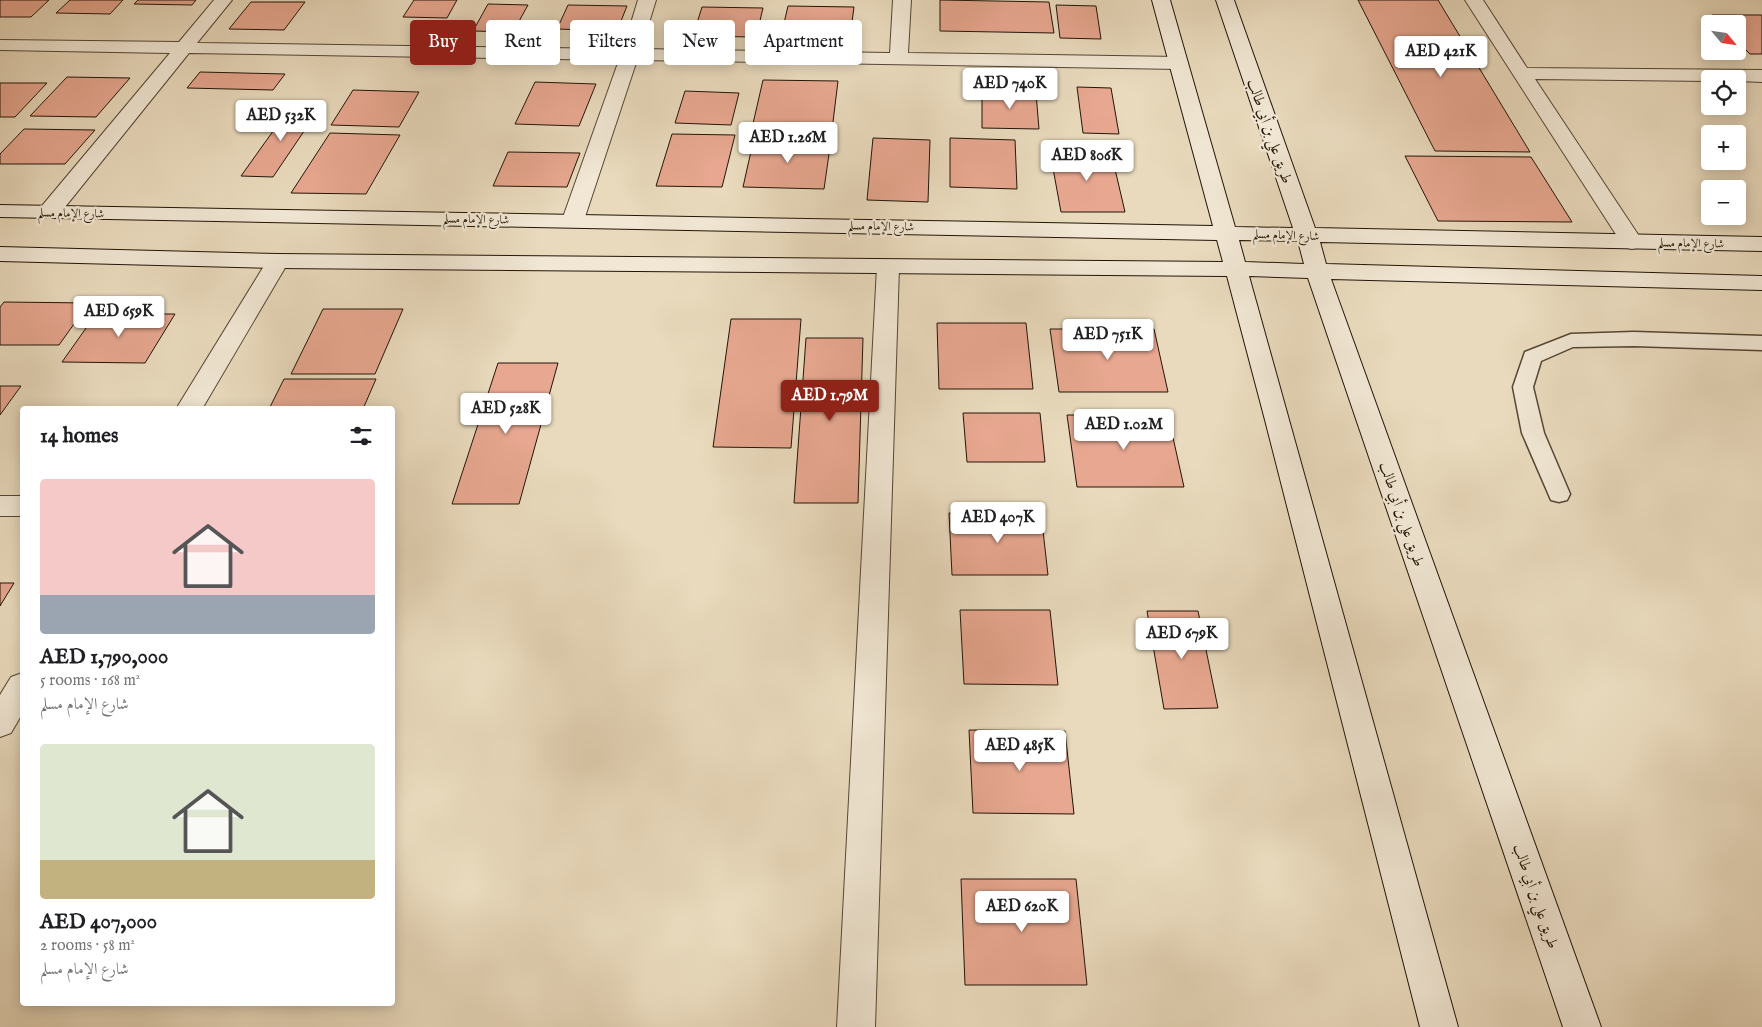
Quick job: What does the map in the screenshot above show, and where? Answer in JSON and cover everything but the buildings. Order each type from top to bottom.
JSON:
[{"type":"main road","points":[[49,212],[223,0]]},
{"type":"main road","points":[[640,20],[646,0]]},
{"type":"main road","points":[[899,58],[902,0]]},
{"type":"main road","points":[[1161,0],[1281,429],[1439,1027]]},
{"type":"main road","name":"طريق علي بن أبي طالب","points":[[1224,0],[1307,236],[1317,272],[1582,1027]]},
{"type":"main road","points":[[1474,0],[1632,242]]},
{"type":"main road","points":[[0,46],[570,54]]},
{"type":"main road","points":[[654,55],[1179,63]]},
{"type":"main road","points":[[573,220],[627,65]]},
{"type":"main road","points":[[1522,73],[1762,76]]},
{"type":"main road","name":"شارع الإمام مسلم","points":[[0,212],[573,220],[1762,244]]},
{"type":"main road","points":[[0,254],[278,261],[1236,269],[1762,283]]},
{"type":"main road","points":[[191,406],[278,261]]},
{"type":"main road","points":[[856,1027],[888,267]]},
{"type":"main road","points":[[0,506],[20,506]]},
{"type":"main road","points":[[0,723],[20,689]]},
{"type":"lane","points":[[1559,494],[1533,433],[1523,387],[1532,357],[1571,341],[1634,339],[1762,343]]}]
